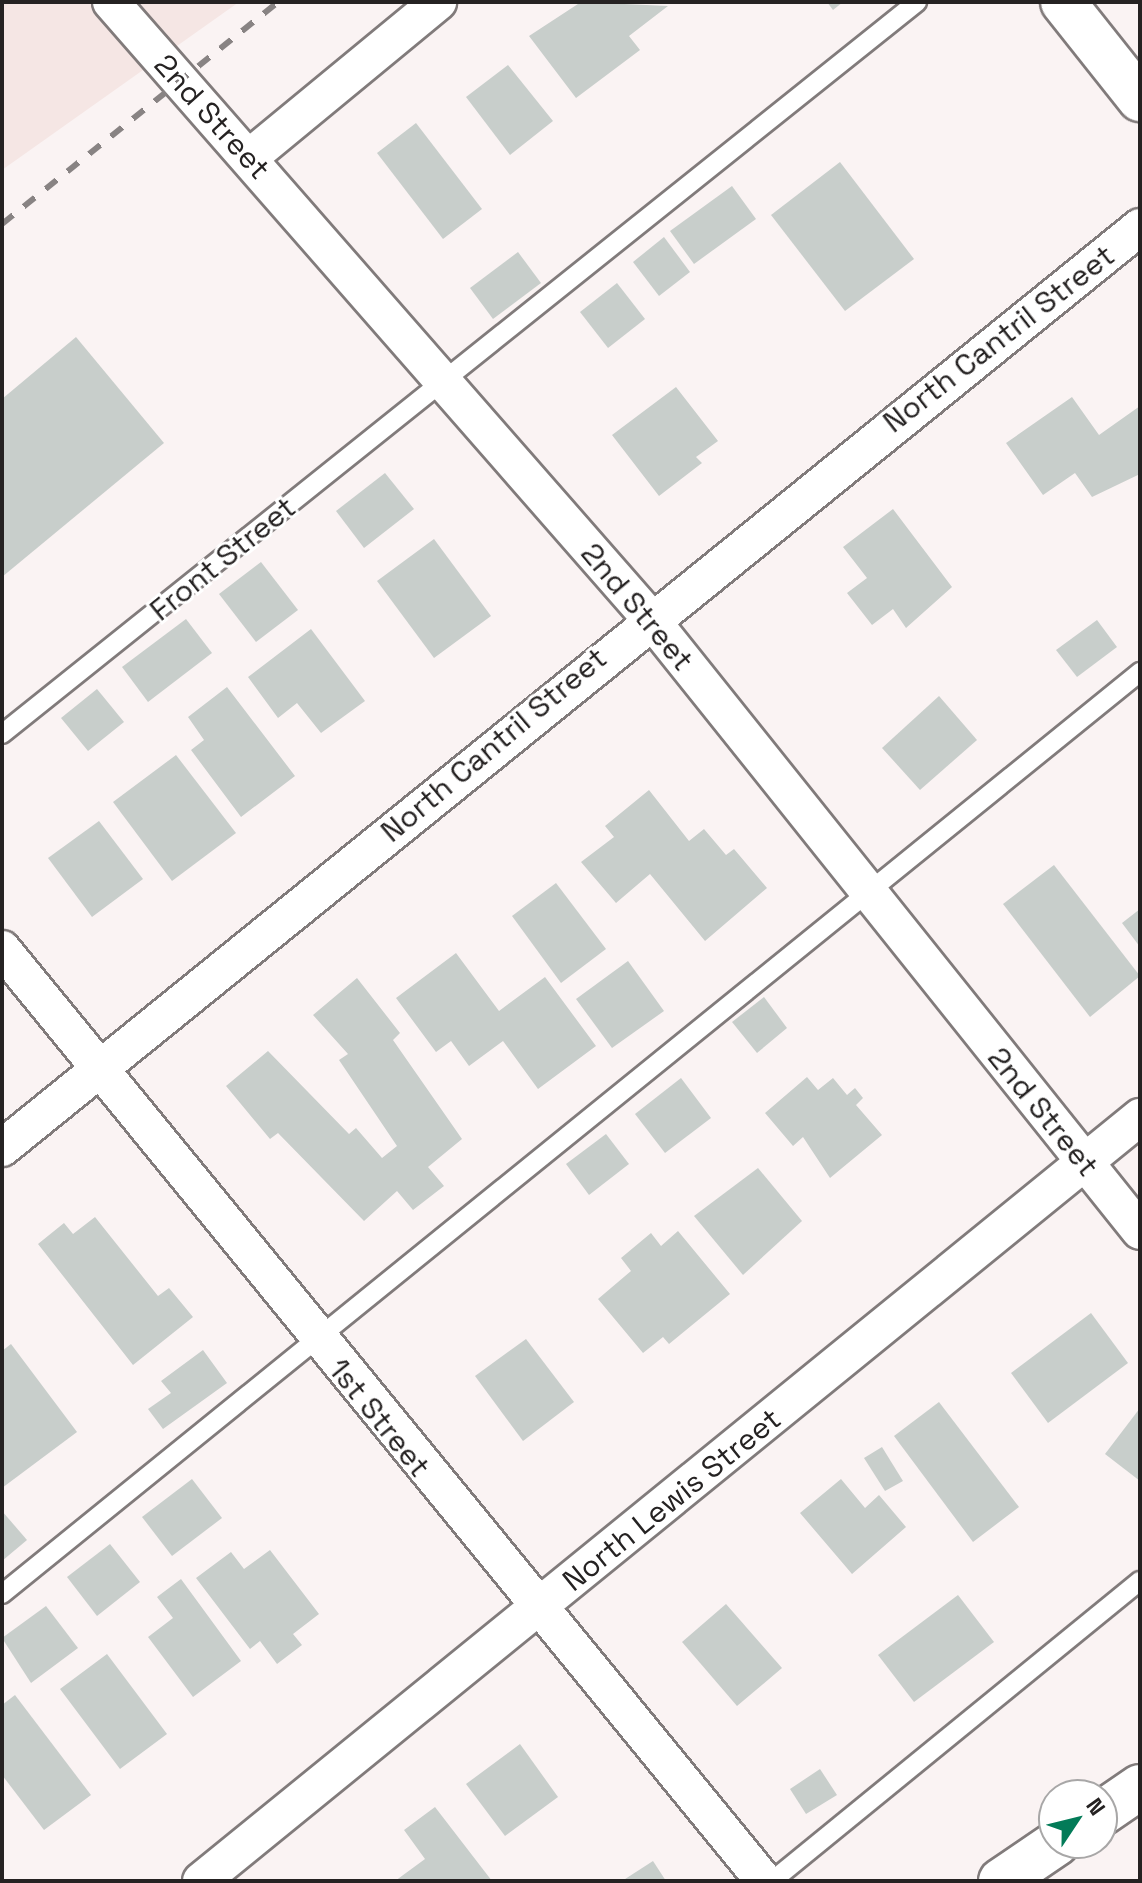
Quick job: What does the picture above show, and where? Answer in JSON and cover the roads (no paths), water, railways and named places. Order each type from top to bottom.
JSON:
[{"type":"street","name":"2nd Street","points":[[111,2],[250,157],[649,617],[866,893],[1140,1231]]},
{"type":"street","points":[[250,157],[438,2]]},
{"type":"street","points":[[1063,2],[1140,99]]},
{"type":"street","name":"North Cantril Street","points":[[2,1148],[649,617],[1140,227]]},
{"type":"street","name":"1st Street","points":[[2,949],[103,1068],[315,1339],[537,1611],[764,1881]]},
{"type":"street","name":"North Lewis Street","points":[[201,1881],[537,1611],[1140,1117]]},
{"type":"street","points":[[1118,1802],[1140,1787]]},
{"type":"street","points":[[1001,1881],[1038,1856]]},
{"type":"lane","name":"Front Street","points":[[2,734],[917,2]]},
{"type":"lane","points":[[2,1594],[1140,672]]},
{"type":"lane","points":[[772,1881],[1140,1581]]},
{"type":"railway","points":[[2,224],[278,2]]}]
